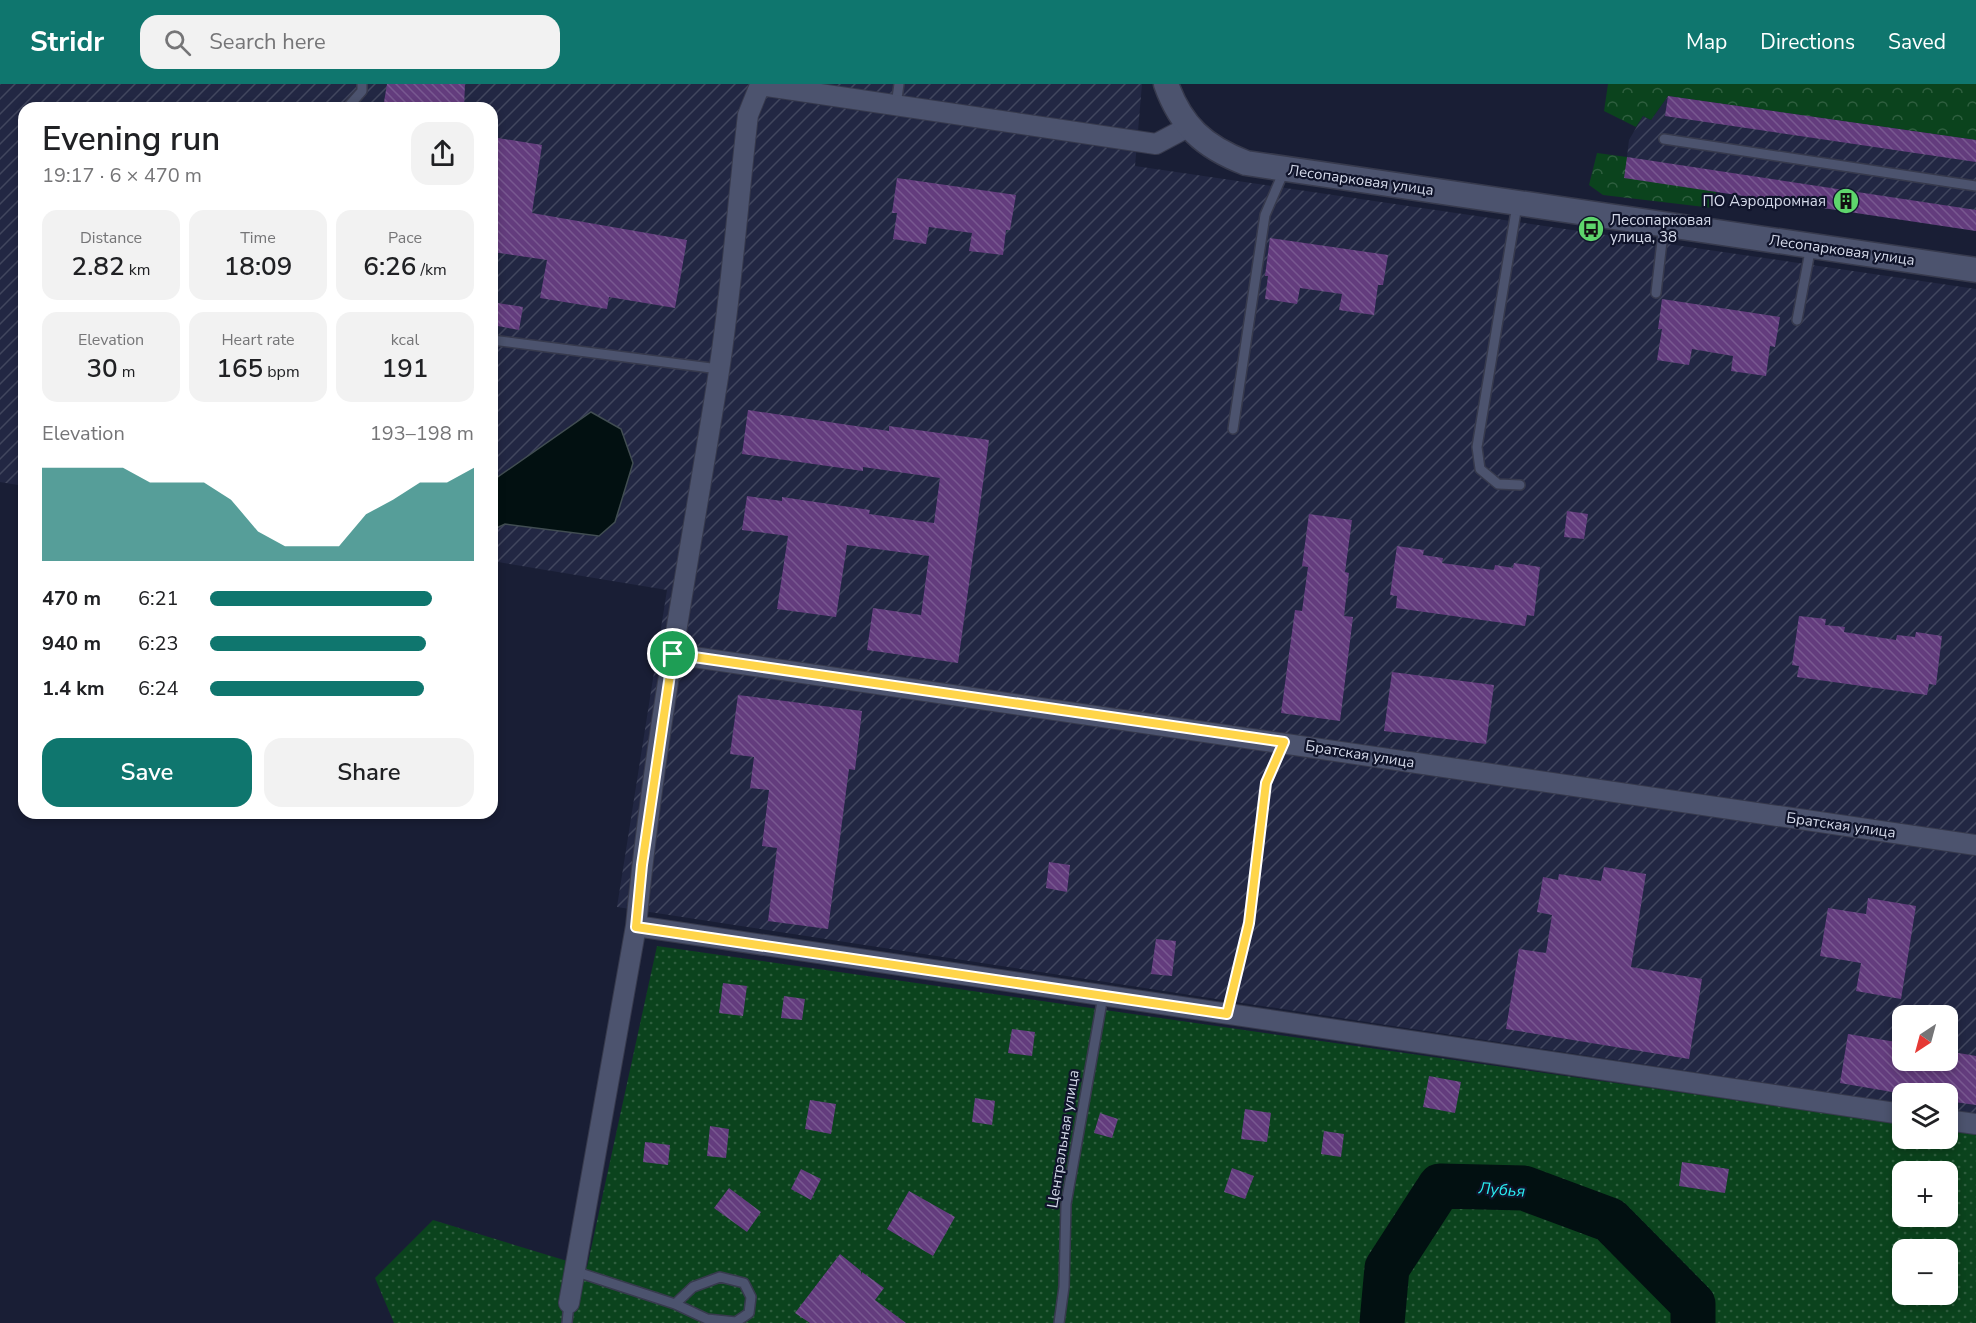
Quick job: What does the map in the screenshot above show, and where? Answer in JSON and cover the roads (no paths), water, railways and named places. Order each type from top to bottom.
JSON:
[{"type":"street","points":[[569,1303],[636,927],[642,865],[673,654],[719,369],[748,115],[758,84],[1156,144],[1188,127],[1174,105],[1166,84]]},
{"type":"street","name":"Лесопарковая улица","points":[[1188,127],[1222,154],[1246,163],[1976,270]]},
{"type":"street","name":"Братская улица","points":[[673,654],[1976,845]]},
{"type":"street","points":[[636,927],[1892,1113]]},
{"type":"street","points":[[1958,1122],[1976,1125]]},
{"type":"lane","points":[[352,102],[362,91],[362,84]]},
{"type":"lane","points":[[896,105],[899,84]]},
{"type":"lane","points":[[1665,139],[1976,186]]},
{"type":"lane","points":[[1233,429],[1265,215],[1284,169]]},
{"type":"lane","points":[[1517,202],[1477,447],[1480,469],[1498,484],[1520,485]]},
{"type":"lane","points":[[1656,293],[1664,224]]},
{"type":"lane","points":[[1797,320],[1811,246]]},
{"type":"lane","points":[[498,341],[719,369]]},
{"type":"lane","points":[[1227,1014],[1249,923],[1266,783],[1284,742]]},
{"type":"lane","name":"Центральная улица","points":[[1059,1323],[1064,1287],[1066,1203],[1103,996]]},
{"type":"lane","points":[[574,1271],[675,1304],[707,1319],[736,1322],[749,1313],[752,1297],[744,1283],[720,1277],[693,1287],[675,1304]]},
{"type":"lane","points":[[567,1323],[569,1303]]},
{"type":"waterway","name":"Лубья","points":[[1382,1323],[1387,1268],[1440,1186],[1524,1188],[1610,1220],[1693,1304],[1693,1323]]},
{"type":"place","name":"ПО Аэродромная","points":[[1846,201]]},
{"type":"place","name":"Лесопарковая улица, 38","points":[[1591,229]]}]
